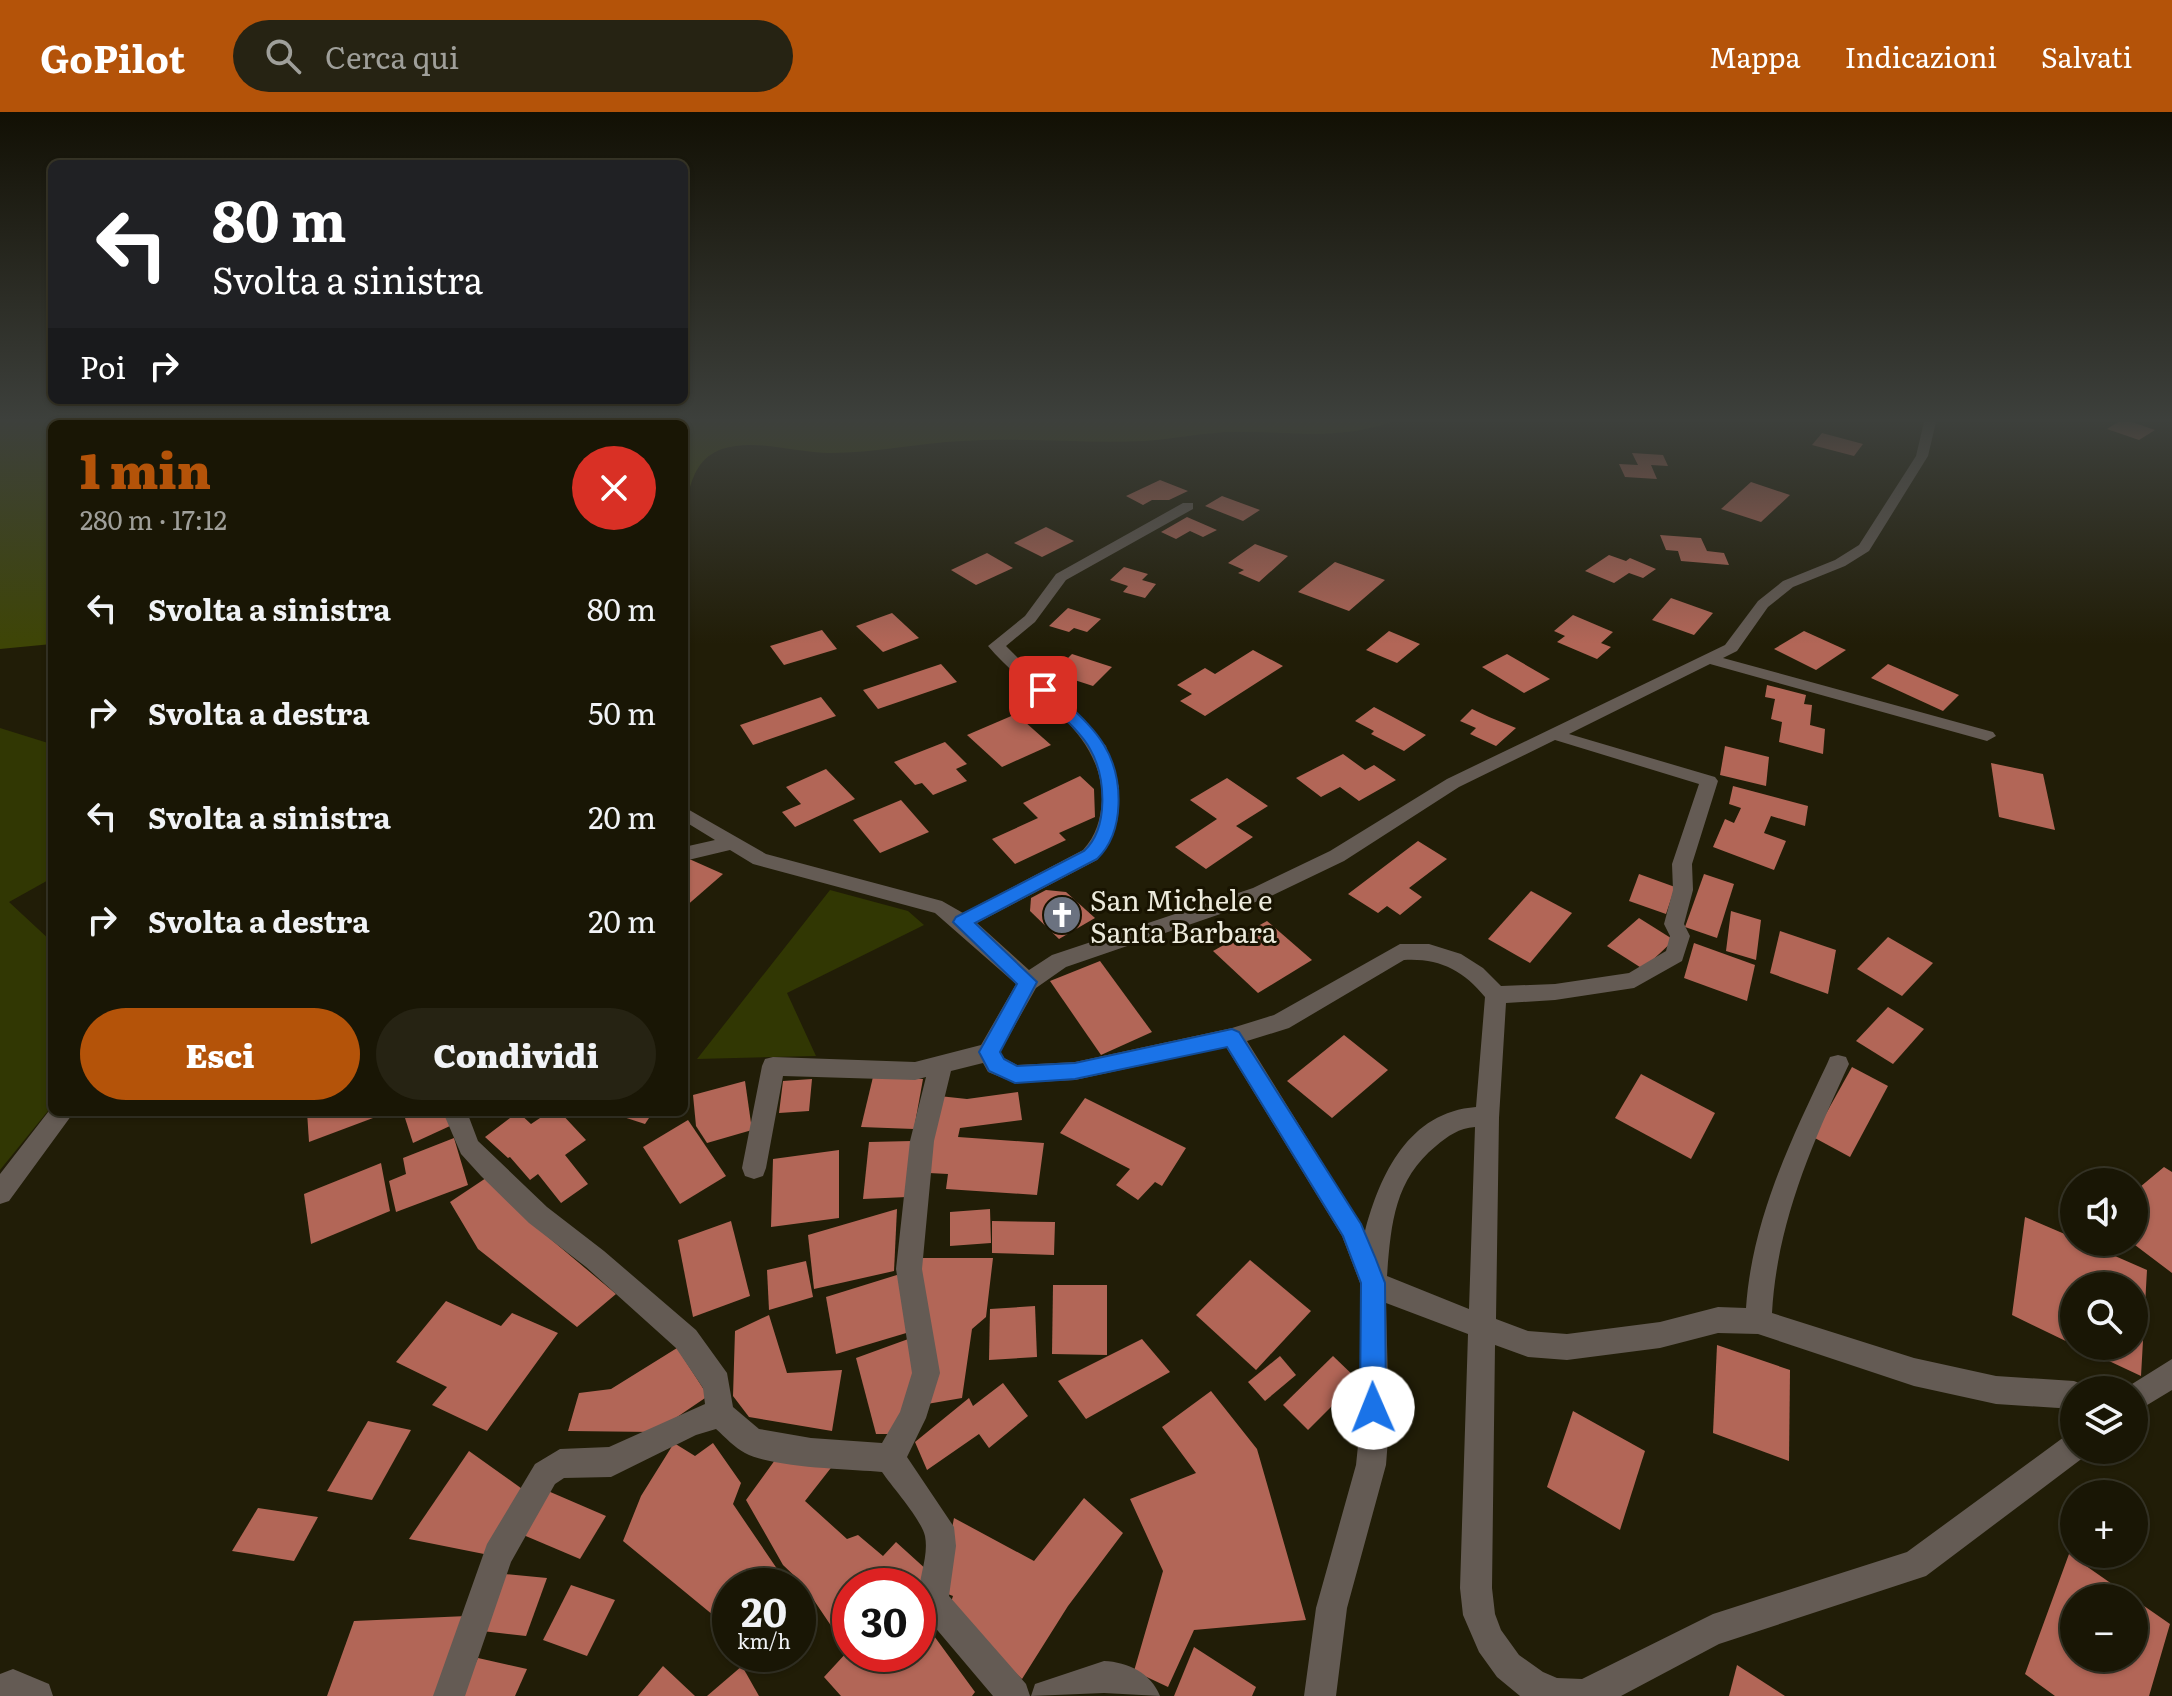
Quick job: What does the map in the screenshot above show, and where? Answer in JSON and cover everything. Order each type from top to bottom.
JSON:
[{"type":"street","points":[[754,1168],[773,1066],[915,1071],[989,1052],[1028,982],[1059,961],[1260,893],[1337,856],[1453,783],[1712,660],[1731,648],[1763,604],[1788,584],[1840,563],[1864,548],[1897,496]]},
{"type":"street","points":[[962,922],[1090,855],[1102,844],[1110,809],[1108,774],[1097,746],[1026,671],[996,646],[1030,619],[1061,577],[1188,506]]},
{"type":"street","points":[[1712,660],[1987,736]]},
{"type":"street","points":[[1496,995],[1555,992],[1634,980],[1675,955],[1680,936],[1674,924],[1683,890],[1682,864],[1709,781],[1555,735]]},
{"type":"street","points":[[688,816],[760,859],[942,908],[962,922],[1028,982]]},
{"type":"street","points":[[688,853],[730,843]]},
{"type":"street","points":[[989,1052],[996,1065],[1015,1074],[1075,1071],[1232,1037],[1281,1022],[1400,952],[1423,950],[1449,954],[1469,966],[1496,995],[1487,1118],[1476,1588],[1479,1615],[1490,1641],[1508,1666],[1532,1684],[1557,1694],[1582,1695],[1604,1687],[1713,1630],[1915,1565],[2060,1457]]},
{"type":"street","points":[[1232,1037],[1353,1231],[1373,1283],[1528,1344],[1567,1347],[1660,1335],[1718,1320],[1758,1321],[1914,1372],[1996,1390],[2060,1394]]},
{"type":"street","points":[[1758,1321],[1766,1256],[1789,1168],[1838,1064]]},
{"type":"street","points":[[890,1458],[912,1418],[926,1373],[909,1269],[922,1141],[941,1066]]},
{"type":"street","points":[[1320,1696],[1326,1632],[1371,1465],[1374,1436],[1373,1283],[1379,1218],[1411,1152],[1432,1133],[1450,1123],[1473,1115],[1487,1118]]},
{"type":"street","points":[[0,1193],[59,1116]]},
{"type":"street","points":[[457,1116],[469,1147],[538,1215],[595,1259],[686,1339],[717,1383],[720,1414],[753,1442],[811,1452],[890,1458]]},
{"type":"street","points":[[2148,1389],[2172,1373]]},
{"type":"street","points":[[449,1696],[498,1555],[545,1474],[560,1464],[611,1462],[692,1422],[720,1414]]},
{"type":"street","points":[[890,1458],[939,1527],[941,1546],[933,1601],[1014,1696]]},
{"type":"street","points":[[1047,1696],[1104,1677],[1121,1678],[1144,1696]]},
{"type":"street","points":[[0,1690],[13,1685],[37,1696]]},
{"type":"green space","points":[[0,496],[48,496],[48,644],[0,649]]},
{"type":"green space","points":[[0,728],[48,743],[48,880],[9,902],[48,938],[48,1111],[0,1170]]},
{"type":"green space","points":[[830,890],[908,911],[924,925],[787,993],[816,1056],[697,1059]]},
{"type":"building","points":[[1126,496],[1178,496],[1169,500],[1152,500],[1143,505]]},
{"type":"building","points":[[1222,496],[1260,510],[1243,521],[1205,506]]},
{"type":"building","points":[[1736,496],[1789,496],[1761,522],[1721,509]]},
{"type":"building","points":[[1187,517],[1217,530],[1203,537],[1190,531],[1176,539],[1161,532]]},
{"type":"building","points":[[1046,527],[1074,541],[1042,557],[1014,543]]},
{"type":"building","points":[[1660,535],[1701,538],[1707,551],[1724,553],[1729,565],[1681,561],[1678,551],[1666,550]]},
{"type":"building","points":[[1255,544],[1288,556],[1259,582],[1238,573],[1244,570],[1228,563]]},
{"type":"building","points":[[987,553],[1013,568],[976,585],[951,570]]},
{"type":"building","points":[[1609,555],[1626,561],[1630,558],[1656,569],[1643,578],[1629,573],[1614,583],[1585,571]]},
{"type":"building","points":[[1335,562],[1385,580],[1349,611],[1298,592]]},
{"type":"building","points":[[1124,567],[1148,574],[1142,580],[1156,584],[1145,598],[1123,592],[1128,586],[1110,580]]},
{"type":"building","points":[[1671,598],[1713,613],[1694,635],[1652,620]]},
{"type":"building","points":[[1068,608],[1101,619],[1087,632],[1074,628],[1069,632],[1049,626]]},
{"type":"building","points":[[892,613],[919,638],[883,652],[856,626]]},
{"type":"building","points":[[1573,615],[1613,632],[1601,643],[1611,647],[1597,659],[1557,642],[1565,636],[1554,631]]},
{"type":"building","points":[[822,630],[837,649],[784,665],[770,646]]},
{"type":"building","points":[[1389,631],[1420,644],[1397,663],[1366,650]]},
{"type":"building","points":[[1804,631],[1846,650],[1816,670],[1774,649]]},
{"type":"building","points":[[1253,650],[1283,666],[1205,716],[1180,701],[1192,694],[1177,685],[1205,668],[1215,674]]},
{"type":"building","points":[[1072,654],[1112,667],[1093,686],[1053,673]]},
{"type":"building","points":[[1507,654],[1550,679],[1524,693],[1482,667]]},
{"type":"building","points":[[941,664],[957,682],[878,709],[863,690]]},
{"type":"building","points":[[1888,664],[1959,695],[1943,711],[1871,678]]},
{"type":"building","points":[[1767,685],[1806,695],[1804,704],[1812,705],[1810,725],[1825,729],[1823,754],[1779,742],[1782,722],[1771,719],[1775,699],[1765,697]]},
{"type":"building","points":[[821,697],[836,716],[753,745],[740,725]]},
{"type":"building","points":[[1374,707],[1426,735],[1404,751],[1371,734],[1374,731],[1355,721]]},
{"type":"building","points":[[1472,709],[1516,728],[1496,746],[1470,734],[1476,728],[1460,721]]},
{"type":"building","points":[[1016,714],[1051,745],[1002,767],[967,735]]},
{"type":"building","points":[[945,742],[967,764],[956,769],[967,781],[933,795],[922,783],[915,785],[894,762]]},
{"type":"building","points":[[1725,746],[1769,757],[1766,786],[1720,775]]},
{"type":"building","points":[[1343,754],[1365,770],[1374,765],[1396,780],[1359,801],[1340,787],[1321,797],[1296,778]]},
{"type":"building","points":[[1991,763],[2043,774],[2055,830],[1999,817]]},
{"type":"building","points":[[826,769],[855,799],[795,827],[782,812],[801,804],[786,787]]},
{"type":"building","points":[[1080,776],[1094,789],[1095,817],[1059,833],[1066,840],[1015,864],[992,839],[1038,818],[1023,803]]},
{"type":"building","points":[[1227,778],[1268,806],[1236,826],[1253,837],[1206,869],[1175,847],[1217,819],[1190,800]]},
{"type":"building","points":[[1733,786],[1808,806],[1805,826],[1771,816],[1764,833],[1786,841],[1774,870],[1713,847],[1725,819],[1734,823],[1741,808],[1729,804]]},
{"type":"building","points":[[901,800],[929,832],[880,853],[853,820]]},
{"type":"building","points":[[1418,841],[1447,859],[1409,888],[1422,897],[1400,915],[1387,906],[1378,913],[1348,894]]},
{"type":"building","points":[[688,858],[723,874],[688,905]]},
{"type":"building","points":[[1639,874],[1675,887],[1666,914],[1629,901]]},
{"type":"building","points":[[1704,874],[1734,884],[1717,938],[1685,927]]},
{"type":"building","name":"San Michele e Santa Barbara","points":[[1046,890],[1066,892],[1095,918],[1059,939],[1030,911],[1031,898]]},
{"type":"building","points":[[1531,891],[1572,913],[1530,963],[1488,939]]},
{"type":"building","points":[[1731,911],[1761,920],[1756,960],[1726,951]]},
{"type":"building","points":[[1639,918],[1674,940],[1643,969],[1607,946]]},
{"type":"building","points":[[1267,921],[1312,960],[1258,993],[1213,951]]},
{"type":"building","points":[[1780,931],[1836,950],[1828,994],[1770,973]]},
{"type":"building","points":[[1888,937],[1933,963],[1902,996],[1857,969]]},
{"type":"building","points":[[1694,943],[1755,965],[1747,1001],[1684,978]]},
{"type":"building","points":[[1100,961],[1152,1032],[1101,1055],[1050,981]]},
{"type":"building","points":[[1888,1007],[1924,1029],[1893,1064],[1856,1041]]},
{"type":"building","points":[[1344,1035],[1388,1070],[1332,1118],[1287,1081]]},
{"type":"building","points":[[1852,1067],[1888,1086],[1850,1157],[1813,1137]]},
{"type":"building","points":[[1641,1074],[1715,1113],[1691,1159],[1615,1118]]},
{"type":"building","points":[[873,1077],[923,1079],[914,1129],[861,1127]]},
{"type":"building","points":[[812,1079],[809,1111],[779,1113],[783,1081]]},
{"type":"building","points":[[745,1081],[752,1130],[707,1143],[696,1126],[693,1095]]},
{"type":"building","points":[[1018,1092],[1022,1120],[960,1128],[958,1137],[1044,1143],[1037,1195],[946,1189],[948,1174],[929,1173],[939,1096],[967,1099]]},
{"type":"building","points":[[1085,1098],[1186,1148],[1162,1186],[1155,1182],[1138,1200],[1116,1185],[1130,1169],[1060,1133]]},
{"type":"building","points":[[307,1116],[378,1116],[309,1142]]},
{"type":"building","points":[[446,1116],[450,1126],[413,1143],[405,1118]]},
{"type":"building","points":[[513,1116],[522,1116],[531,1124],[543,1116],[564,1116],[586,1140],[565,1155],[588,1184],[561,1203],[538,1174],[530,1180],[510,1157],[485,1137]]},
{"type":"building","points":[[620,1116],[650,1116],[645,1124]]},
{"type":"building","points":[[688,1120],[726,1176],[680,1204],[643,1147]]},
{"type":"building","points":[[454,1138],[468,1185],[396,1212],[389,1181],[406,1174],[403,1158]]},
{"type":"building","points":[[912,1141],[907,1197],[863,1199],[869,1142]]},
{"type":"building","points":[[839,1150],[839,1218],[771,1227],[773,1159]]},
{"type":"building","points":[[381,1163],[390,1211],[311,1244],[304,1194]]},
{"type":"building","points":[[2164,1167],[2172,1172],[2172,1273],[2148,1255],[2148,1180]]},
{"type":"building","points":[[486,1178],[523,1216],[616,1294],[577,1327],[478,1249],[450,1202]]},
{"type":"building","points":[[897,1209],[894,1271],[814,1289],[808,1235]]},
{"type":"building","points":[[990,1209],[991,1243],[950,1246],[950,1212]]},
{"type":"building","points":[[2025,1217],[2060,1232],[2060,1256],[2115,1256],[2147,1270],[2060,1272],[2060,1338],[2012,1315]]},
{"type":"building","points":[[731,1221],[750,1296],[693,1317],[678,1240]]},
{"type":"building","points":[[992,1221],[1055,1222],[1054,1255],[992,1253]]},
{"type":"building","points":[[921,1258],[993,1258],[986,1317],[972,1329],[962,1398],[927,1404]]},
{"type":"building","points":[[1250,1260],[1311,1311],[1256,1370],[1196,1315]]},
{"type":"building","points":[[806,1261],[813,1297],[769,1310],[767,1270]]},
{"type":"building","points":[[900,1274],[913,1331],[836,1354],[826,1297]]},
{"type":"building","points":[[1053,1285],[1107,1285],[1107,1355],[1052,1354]]},
{"type":"building","points":[[446,1301],[501,1326],[512,1313],[558,1333],[487,1431],[432,1405],[447,1387],[396,1362]]},
{"type":"building","points":[[1035,1306],[1037,1357],[989,1360],[990,1309]]},
{"type":"building","points":[[769,1315],[787,1373],[842,1370],[832,1431],[749,1417],[733,1396],[735,1331]]},
{"type":"building","points":[[911,1338],[917,1386],[897,1434],[876,1434],[856,1358]]},
{"type":"building","points":[[1142,1339],[1170,1372],[1086,1419],[1058,1381]]},
{"type":"building","points":[[1717,1345],[1790,1370],[1789,1461],[1713,1433]]},
{"type":"building","points":[[677,1348],[708,1396],[655,1432],[568,1431],[579,1393],[611,1389]]},
{"type":"building","points":[[1280,1356],[1296,1375],[1265,1401],[1248,1382]]},
{"type":"building","points":[[1333,1356],[1358,1380],[1308,1430],[1283,1405]]},
{"type":"building","points":[[2107,1360],[2142,1360],[2141,1376]]},
{"type":"building","points":[[1003,1383],[1028,1416],[989,1448],[979,1434],[927,1470],[915,1442],[969,1398],[973,1406]]},
{"type":"building","points":[[1211,1391],[1257,1449],[1306,1620],[1194,1630],[1168,1687],[1134,1671],[1163,1571],[1130,1499],[1196,1473],[1162,1427]]},
{"type":"building","points":[[1573,1411],[1645,1451],[1620,1530],[1547,1487]]},
{"type":"building","points":[[368,1421],[411,1430],[372,1500],[327,1491]]},
{"type":"building","points":[[674,1443],[695,1456],[713,1443],[741,1483],[733,1504],[777,1568],[712,1568],[712,1614],[623,1541],[641,1496]]},
{"type":"building","points":[[469,1451],[525,1491],[484,1554],[409,1539]]},
{"type":"building","points":[[775,1460],[834,1464],[805,1501],[847,1539],[858,1535],[883,1556],[896,1542],[925,1568],[832,1568],[832,1627],[816,1603],[816,1568],[786,1568],[783,1565],[746,1500]]},
{"type":"building","points":[[548,1491],[606,1516],[580,1559],[521,1534]]},
{"type":"building","points":[[1084,1498],[1123,1533],[1068,1606],[1022,1679],[948,1611],[953,1596],[940,1591],[954,1518],[1034,1561]]},
{"type":"building","points":[[258,1508],[318,1517],[294,1561],[232,1551]]},
{"type":"building","points":[[2064,1568],[2089,1568],[2112,1584],[2060,1584],[2060,1672],[2148,1672],[2148,1609],[2170,1624],[2149,1696],[2055,1696],[2025,1674]]},
{"type":"building","points":[[504,1574],[547,1578],[526,1636],[482,1631]]},
{"type":"building","points":[[571,1585],[615,1600],[587,1656],[543,1640]]},
{"type":"building","points":[[467,1616],[439,1696],[327,1696],[354,1621]]},
{"type":"building","points":[[936,1639],[975,1692],[972,1696],[841,1696],[824,1677],[832,1668],[832,1672],[936,1672]]},
{"type":"building","points":[[1194,1647],[1256,1687],[1252,1696],[1174,1696]]},
{"type":"building","points":[[478,1658],[527,1669],[515,1696],[460,1696]]},
{"type":"building","points":[[1737,1665],[1785,1696],[1729,1696]]},
{"type":"building","points":[[663,1666],[695,1696],[638,1696]]},
{"type":"building","points":[[735,1672],[745,1672],[759,1696],[707,1696]]},
{"type":"place","name":"San Michele e Santa Barbara","points":[[1062,915]]},
{"type":"route","points":[[1043,690],[1097,746],[1108,774],[1110,809],[1102,844],[1090,855],[962,922],[1028,982],[989,1052],[996,1065],[1015,1074],[1075,1071],[1232,1037],[1353,1231],[1373,1283],[1373,1408]]}]
